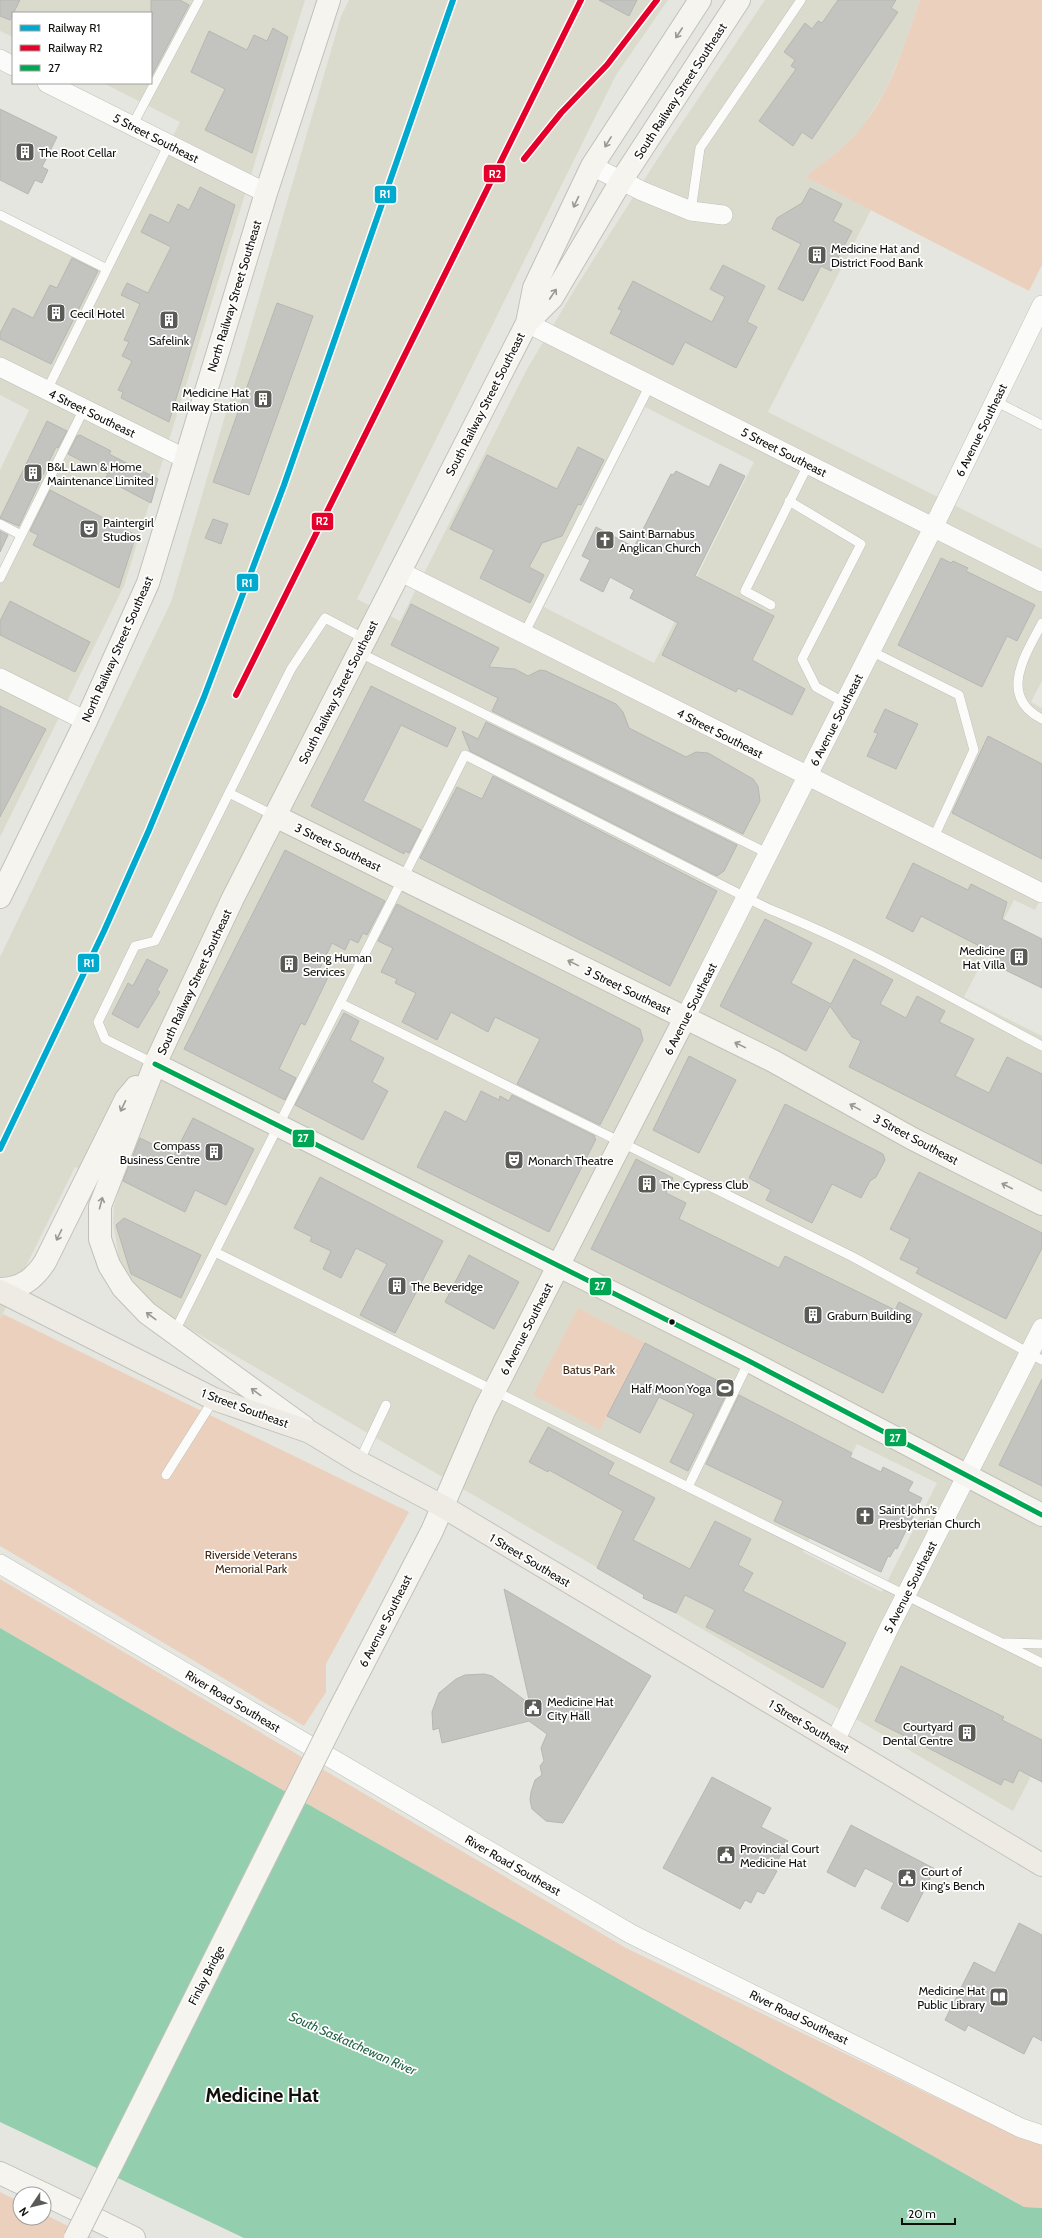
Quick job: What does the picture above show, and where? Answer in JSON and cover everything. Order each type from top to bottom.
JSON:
[{"type":"main road","name":"1 Street Southeast","points":[[0,1290],[214,1399],[310,1432],[359,1462],[442,1506],[1042,1865]]},
{"type":"street","name":"North Railway Street Southeast","points":[[0,897],[86,721],[148,583],[184,458],[266,193],[329,0]]},
{"type":"street","name":"South Railway Street Southeast","points":[[310,1432],[147,1313],[123,1288],[109,1265],[100,1238],[100,1206],[155,1064],[275,816],[527,323],[534,288],[592,166],[700,0]]},
{"type":"street","name":"South Railway Street Southeast","points":[[527,323],[552,298],[621,181],[739,0]]},
{"type":"street","points":[[0,59],[12,65]]},
{"type":"street","name":"5 Street Southeast","points":[[49,84],[266,193]]},
{"type":"street","points":[[592,166],[621,181],[691,212],[722,215]]},
{"type":"street","name":"6 Avenue Southeast","points":[[338,1712],[432,1532],[442,1506],[495,1391],[747,898],[933,528],[1042,305]]},
{"type":"street","name":"5 Street Southeast","points":[[527,323],[1042,582]]},
{"type":"street","name":"4 Street Southeast","points":[[0,367],[184,458]]},
{"type":"street","name":"4 Street Southeast","points":[[399,571],[807,777],[1042,893]]},
{"type":"street","points":[[0,678],[86,721]]},
{"type":"street","name":"3 Street Southeast","points":[[275,816],[773,1061],[913,1139],[1042,1204]]},
{"type":"street","name":"South Railway Street Southeast","points":[[0,1290],[21,1286],[28,1282],[45,1262],[127,1097],[155,1064]]},
{"type":"street","points":[[155,1064],[749,1361],[967,1477],[1042,1515]]},
{"type":"street","name":"5 Avenue Southeast","points":[[835,1741],[906,1594],[967,1477],[1036,1357],[1042,1328]]},
{"type":"street","name":"River Road Southeast","points":[[0,1564],[631,1934],[1021,2128],[1042,2135]]},
{"type":"street","name":"Finlay Bridge","points":[[75,2238],[338,1712]]},
{"type":"street","points":[[0,2173],[27,2186]]},
{"type":"street","points":[[52,2198],[134,2238]]},
{"type":"lane","points":[[132,126],[199,0]]},
{"type":"lane","points":[[691,212],[700,148],[802,0]]},
{"type":"lane","points":[[47,390],[169,144]]},
{"type":"lane","points":[[0,215],[107,269]]},
{"type":"lane","points":[[524,634],[650,385]]},
{"type":"lane","points":[[995,401],[1042,425]]},
{"type":"lane","points":[[0,578],[84,409]]},
{"type":"lane","points":[[771,605],[745,591],[808,465]]},
{"type":"lane","points":[[789,501],[861,544],[802,659],[816,687],[845,703]]},
{"type":"lane","points":[[0,524],[22,534]]},
{"type":"lane","points":[[155,1064],[105,1039],[98,1022],[135,946],[155,941],[291,668],[325,618],[362,646],[769,854]]},
{"type":"lane","points":[[1042,623],[1022,662],[1017,679],[1019,694],[1025,706],[1042,719]]},
{"type":"lane","points":[[871,651],[959,695],[974,750],[933,839]]},
{"type":"lane","points":[[174,1333],[464,755],[769,909],[804,923],[1042,1046]]},
{"type":"lane","points":[[229,793],[275,816]]},
{"type":"lane","points":[[340,1003],[854,1257],[1036,1357]]},
{"type":"lane","points":[[215,1252],[906,1594],[1042,1663]]},
{"type":"lane","points":[[688,1487],[749,1361]]},
{"type":"lane","points":[[166,1475],[214,1399]]},
{"type":"lane","points":[[359,1462],[386,1405]]},
{"type":"lane","points":[[1003,1643],[1042,1644]]},
{"type":"shaded area","points":[[0,0],[305,0],[124,586],[0,837],[0,578],[21,535],[0,524],[0,470],[29,410],[0,395],[0,215],[107,269],[180,122],[105,84],[152,84],[152,12],[12,12],[12,37],[0,31]]},
{"type":"shaded area","points":[[349,0],[668,0],[616,75],[357,599],[400,621],[527,369],[576,287],[658,158],[765,0],[920,0],[903,50],[885,91],[863,127],[847,144],[807,177],[871,210],[768,412],[1042,549],[1042,681],[1031,702],[1042,708],[1042,896],[1035,910],[1014,900],[964,997],[1042,1036],[1042,1755],[1013,1811],[159,1311],[145,1299],[125,1273],[119,1258],[113,1223],[114,1206],[119,1190],[75,1167],[0,1319],[0,957],[171,602],[341,16]],"holes":[[[645,407],[754,462],[654,663],[544,607]],[[857,1444],[937,1483],[882,1592],[803,1552]]]},
{"type":"green space","points":[[920,0],[1042,0],[1042,265],[1029,291],[806,177],[849,141],[872,114],[896,67]]},
{"type":"green space","name":"Batus Park","points":[[578,1308],[645,1343],[600,1430],[533,1395]]},
{"type":"green space","name":"Riverside Veterans Memorial Park","points":[[3,1314],[409,1512],[326,1664],[326,1692],[304,1726],[0,1546],[0,1319]]},
{"type":"green space","points":[[0,1579],[626,1948],[1016,2136],[1042,2144],[1042,2208],[1024,2207],[176,1730],[0,1628]]},
{"type":"green space","points":[[0,2192],[12,2198],[12,2226],[52,2226],[52,2218],[92,2238],[0,2238]]},
{"type":"water","name":"South Saskatchewan River","points":[[0,1628],[176,1730],[1024,2207],[1042,2208],[1042,2238],[244,2238],[0,2122]]},
{"type":"building","points":[[0,0],[20,0],[14,12],[12,12],[10,20],[0,16]]},
{"type":"building","points":[[151,0],[180,0],[189,5],[152,75],[152,12]]},
{"type":"building","points":[[599,0],[637,0],[629,16]]},
{"type":"building","points":[[838,0],[896,0],[891,8],[898,12],[812,139],[802,132],[793,146],[759,121],[796,69],[791,66],[795,60],[784,52],[805,23],[812,29],[818,21],[822,23]]},
{"type":"building","points":[[273,28],[288,37],[252,153],[205,130],[225,89],[191,72],[209,31],[247,50],[254,35],[267,41]]},
{"type":"building","name":"The Root Cellar","points":[[0,109],[57,137],[42,167],[48,170],[42,183],[35,180],[28,194],[0,180]]},
{"type":"building","points":[[200,187],[235,205],[169,422],[121,398],[123,392],[118,390],[132,361],[122,356],[129,342],[124,340],[140,304],[121,295],[127,283],[148,293],[171,247],[141,232],[150,214],[169,223],[178,204],[189,210]]},
{"type":"building","name":"Medicine Hat and District Food Bank","points":[[810,188],[842,204],[833,221],[852,231],[831,271],[821,266],[803,301],[778,289],[801,244],[772,229],[777,218],[802,203]]},
{"type":"building","name":"Cecil Hotel","points":[[72,258],[98,271],[51,364],[0,339],[0,333],[13,308],[33,318],[50,285],[57,288]]},
{"type":"building","points":[[723,265],[765,286],[747,322],[757,327],[736,368],[685,342],[673,365],[610,333],[622,310],[618,309],[633,281],[712,322],[725,297],[710,289]]},
{"type":"building","name":"Medicine Hat Railway Station","points":[[277,303],[313,316],[249,495],[213,482]]},
{"type":"building","name":"B&L Lawn & Home Maintenance Limited","points":[[47,421],[67,431],[58,448],[56,447],[19,526],[0,518]]},
{"type":"building","points":[[80,435],[111,451],[109,454],[158,479],[151,503],[105,479],[108,474],[68,454],[77,436]]},
{"type":"building","points":[[578,447],[604,460],[581,505],[578,504],[562,536],[542,543],[529,567],[544,575],[530,603],[480,578],[494,550],[450,529],[487,455],[557,489]]},
{"type":"building","points":[[720,464],[745,476],[695,576],[774,616],[752,660],[805,689],[792,715],[738,688],[736,692],[662,655],[678,623],[630,598],[634,590],[610,577],[603,592],[580,580],[590,560],[582,556],[596,527],[634,547],[671,474],[673,475],[676,471],[709,487]]},
{"type":"building","points":[[50,490],[136,535],[119,588],[33,545],[38,535],[30,531]]},
{"type":"building","points":[[213,519],[228,524],[221,544],[205,538]]},
{"type":"building","points":[[0,531],[8,535],[0,552]]},
{"type":"building","points":[[941,558],[951,563],[953,561],[968,568],[966,571],[1035,605],[1017,641],[1007,636],[982,687],[898,645]]},
{"type":"building","points":[[10,601],[90,642],[75,672],[0,635],[0,621]]},
{"type":"building","points":[[411,604],[499,648],[489,667],[515,669],[528,676],[540,670],[546,671],[616,704],[623,712],[629,728],[686,757],[696,752],[708,753],[753,779],[758,786],[760,801],[743,834],[492,711],[498,698],[391,645]]},
{"type":"building","points":[[371,686],[456,728],[447,747],[401,725],[363,801],[421,830],[409,853],[405,851],[404,854],[311,806]]},
{"type":"building","points":[[0,706],[46,729],[0,817]]},
{"type":"building","points":[[885,709],[918,724],[896,769],[867,756],[878,733],[874,732]]},
{"type":"building","points":[[486,722],[737,845],[724,871],[717,876],[470,751],[462,731],[478,739]]},
{"type":"building","points":[[988,736],[1042,764],[1042,859],[952,813]]},
{"type":"building","points":[[493,776],[717,891],[670,986],[420,858],[457,787],[482,799]]},
{"type":"building","points":[[285,850],[385,901],[367,935],[363,933],[358,943],[350,939],[345,950],[332,943],[320,968],[330,973],[305,1025],[301,1023],[279,1069],[296,1078],[285,1100],[184,1049]]},
{"type":"building","points":[[913,863],[968,890],[971,884],[1007,902],[1002,919],[1042,939],[1042,988],[993,964],[997,955],[921,916],[913,932],[886,918]]},
{"type":"building","points":[[397,904],[640,1029],[643,1040],[600,1125],[517,1084],[540,1039],[495,1017],[488,1032],[451,1012],[437,1040],[402,1022],[416,993],[395,983],[397,979],[381,972],[393,948],[378,941]]},
{"type":"building","points":[[765,919],[812,943],[791,983],[831,1004],[854,959],[893,980],[880,1004],[906,1018],[917,996],[945,1011],[939,1022],[974,1039],[955,1076],[989,1093],[1007,1057],[1042,1074],[1042,1164],[849,1067],[861,1041],[852,1037],[830,1006],[806,1051],[720,1006]]},
{"type":"building","points":[[147,959],[168,970],[157,990],[160,992],[138,1028],[112,1014],[128,983],[133,986]]},
{"type":"building","points":[[344,1013],[359,1021],[350,1040],[384,1058],[372,1082],[388,1091],[363,1140],[295,1105]]},
{"type":"building","points":[[689,1056],[736,1080],[699,1153],[653,1130]]},
{"type":"building","points":[[481,1091],[499,1100],[500,1096],[509,1101],[512,1095],[595,1136],[594,1138],[596,1139],[549,1232],[417,1167],[445,1111],[466,1122]]},
{"type":"building","points":[[785,1104],[883,1154],[885,1160],[876,1177],[870,1181],[861,1198],[832,1184],[812,1223],[766,1200],[771,1190],[749,1178]]},
{"type":"building","points":[[193,1118],[254,1149],[226,1205],[195,1190],[185,1212],[123,1181],[140,1138],[174,1155]]},
{"type":"building","points":[[636,1159],[673,1178],[666,1193],[686,1203],[679,1219],[779,1268],[785,1256],[895,1310],[899,1302],[922,1314],[883,1393],[591,1249]]},
{"type":"building","points":[[919,1172],[1042,1233],[1042,1248],[1006,1319],[916,1273],[919,1268],[900,1259],[910,1239],[890,1229]]},
{"type":"building","points":[[320,1177],[443,1241],[395,1333],[360,1315],[387,1264],[356,1248],[341,1278],[323,1269],[331,1251],[310,1241],[312,1237],[294,1228]]},
{"type":"building","points":[[124,1218],[201,1255],[181,1298],[131,1274],[116,1225]]},
{"type":"building","points":[[469,1255],[519,1282],[494,1329],[445,1302]]},
{"type":"building","points":[[645,1343],[730,1387],[688,1471],[670,1462],[694,1414],[659,1397],[640,1433],[607,1416]]},
{"type":"building","points":[[1042,1379],[1042,1486],[999,1465]]},
{"type":"building","points":[[739,1395],[852,1453],[850,1457],[881,1472],[883,1467],[913,1482],[908,1491],[922,1498],[897,1549],[895,1548],[890,1557],[888,1556],[881,1572],[774,1521],[783,1501],[706,1464]]},
{"type":"building","points":[[548,1427],[614,1463],[608,1474],[655,1498],[633,1540],[690,1569],[715,1521],[751,1539],[738,1565],[753,1573],[743,1591],[846,1643],[823,1688],[706,1627],[715,1610],[685,1595],[676,1613],[643,1598],[644,1595],[597,1568],[623,1511],[549,1470],[548,1472],[529,1462]]},
{"type":"building","name":"Medicine Hat City Hall","points":[[504,1589],[651,1676],[563,1823],[546,1821],[532,1809],[530,1800],[531,1792],[535,1780],[542,1775],[540,1766],[544,1761],[541,1748],[547,1734],[529,1721],[442,1743],[439,1728],[433,1730],[432,1712],[439,1693],[456,1679],[465,1675],[484,1674],[492,1676],[530,1704]]},
{"type":"building","points":[[901,1666],[1004,1717],[1002,1720],[1042,1740],[1042,1782],[1019,1770],[1013,1783],[1004,1779],[1001,1785],[875,1721]]},
{"type":"building","name":"Provincial Court Medicine Hat","points":[[712,1777],[771,1808],[761,1827],[788,1841],[773,1869],[777,1871],[764,1894],[757,1891],[751,1903],[745,1900],[740,1909],[663,1868]]},
{"type":"building","name":"Court of King's Bench","points":[[851,1825],[935,1869],[908,1922],[881,1908],[894,1883],[865,1868],[855,1887],[827,1872]]},
{"type":"building","name":"Medicine Hat Public Library","points":[[1019,1923],[1042,1935],[1042,2041],[1033,2036],[1024,2054],[968,2025],[965,2031],[945,2020],[974,1962],[995,1973]]},
{"type":"rail line","name":"R1","points":[[0,1149],[104,931],[149,830],[204,697],[284,485],[453,0]]},
{"type":"rail line","name":"R2","points":[[236,695],[581,0]]},
{"type":"rail line","name":"R2","points":[[524,159],[561,113],[607,65],[657,0]]},
{"type":"transit line","name":"27","points":[[155,1064],[749,1361],[1042,1515]]},
{"type":"place","name":"The Root Cellar","points":[[25,152]]},
{"type":"place","name":"Medicine Hat and District Food Bank","points":[[817,255]]},
{"type":"place","name":"Cecil Hotel","points":[[56,313]]},
{"type":"place","name":"Safelink","points":[[169,320]]},
{"type":"place","name":"Medicine Hat Railway Station","points":[[263,399]]},
{"type":"place","name":"B&L Lawn & Home Maintenance Limited","points":[[33,473]]},
{"type":"place","name":"Paintergirl Studios","points":[[89,529]]},
{"type":"place","name":"Saint Barnabus Anglican Church","points":[[605,540]]},
{"type":"place","name":"Medicine Hat Villa","points":[[1019,957]]},
{"type":"place","name":"Being Human Services","points":[[289,964]]},
{"type":"place","name":"Compass Business Centre","points":[[214,1152]]},
{"type":"place","name":"Monarch Theatre","points":[[514,1160]]},
{"type":"place","name":"The Cypress Club","points":[[647,1184]]},
{"type":"place","name":"The Beveridge","points":[[397,1286]]},
{"type":"place","name":"Graburn Building","points":[[813,1315]]},
{"type":"place","name":"Half Moon Yoga","points":[[725,1388]]},
{"type":"place","name":"Saint John's Presbyterian Church","points":[[865,1516]]},
{"type":"place","name":"Medicine Hat City Hall","points":[[533,1708]]},
{"type":"place","name":"Courtyard Dental Centre","points":[[967,1733]]},
{"type":"place","name":"Provincial Court Medicine Hat","points":[[726,1855]]},
{"type":"place","name":"Court of King's Bench","points":[[907,1878]]},
{"type":"place","name":"Medicine Hat Public Library","points":[[999,1997]]},
{"type":"district","name":"Medicine Hat","points":[[262,2095]]}]
